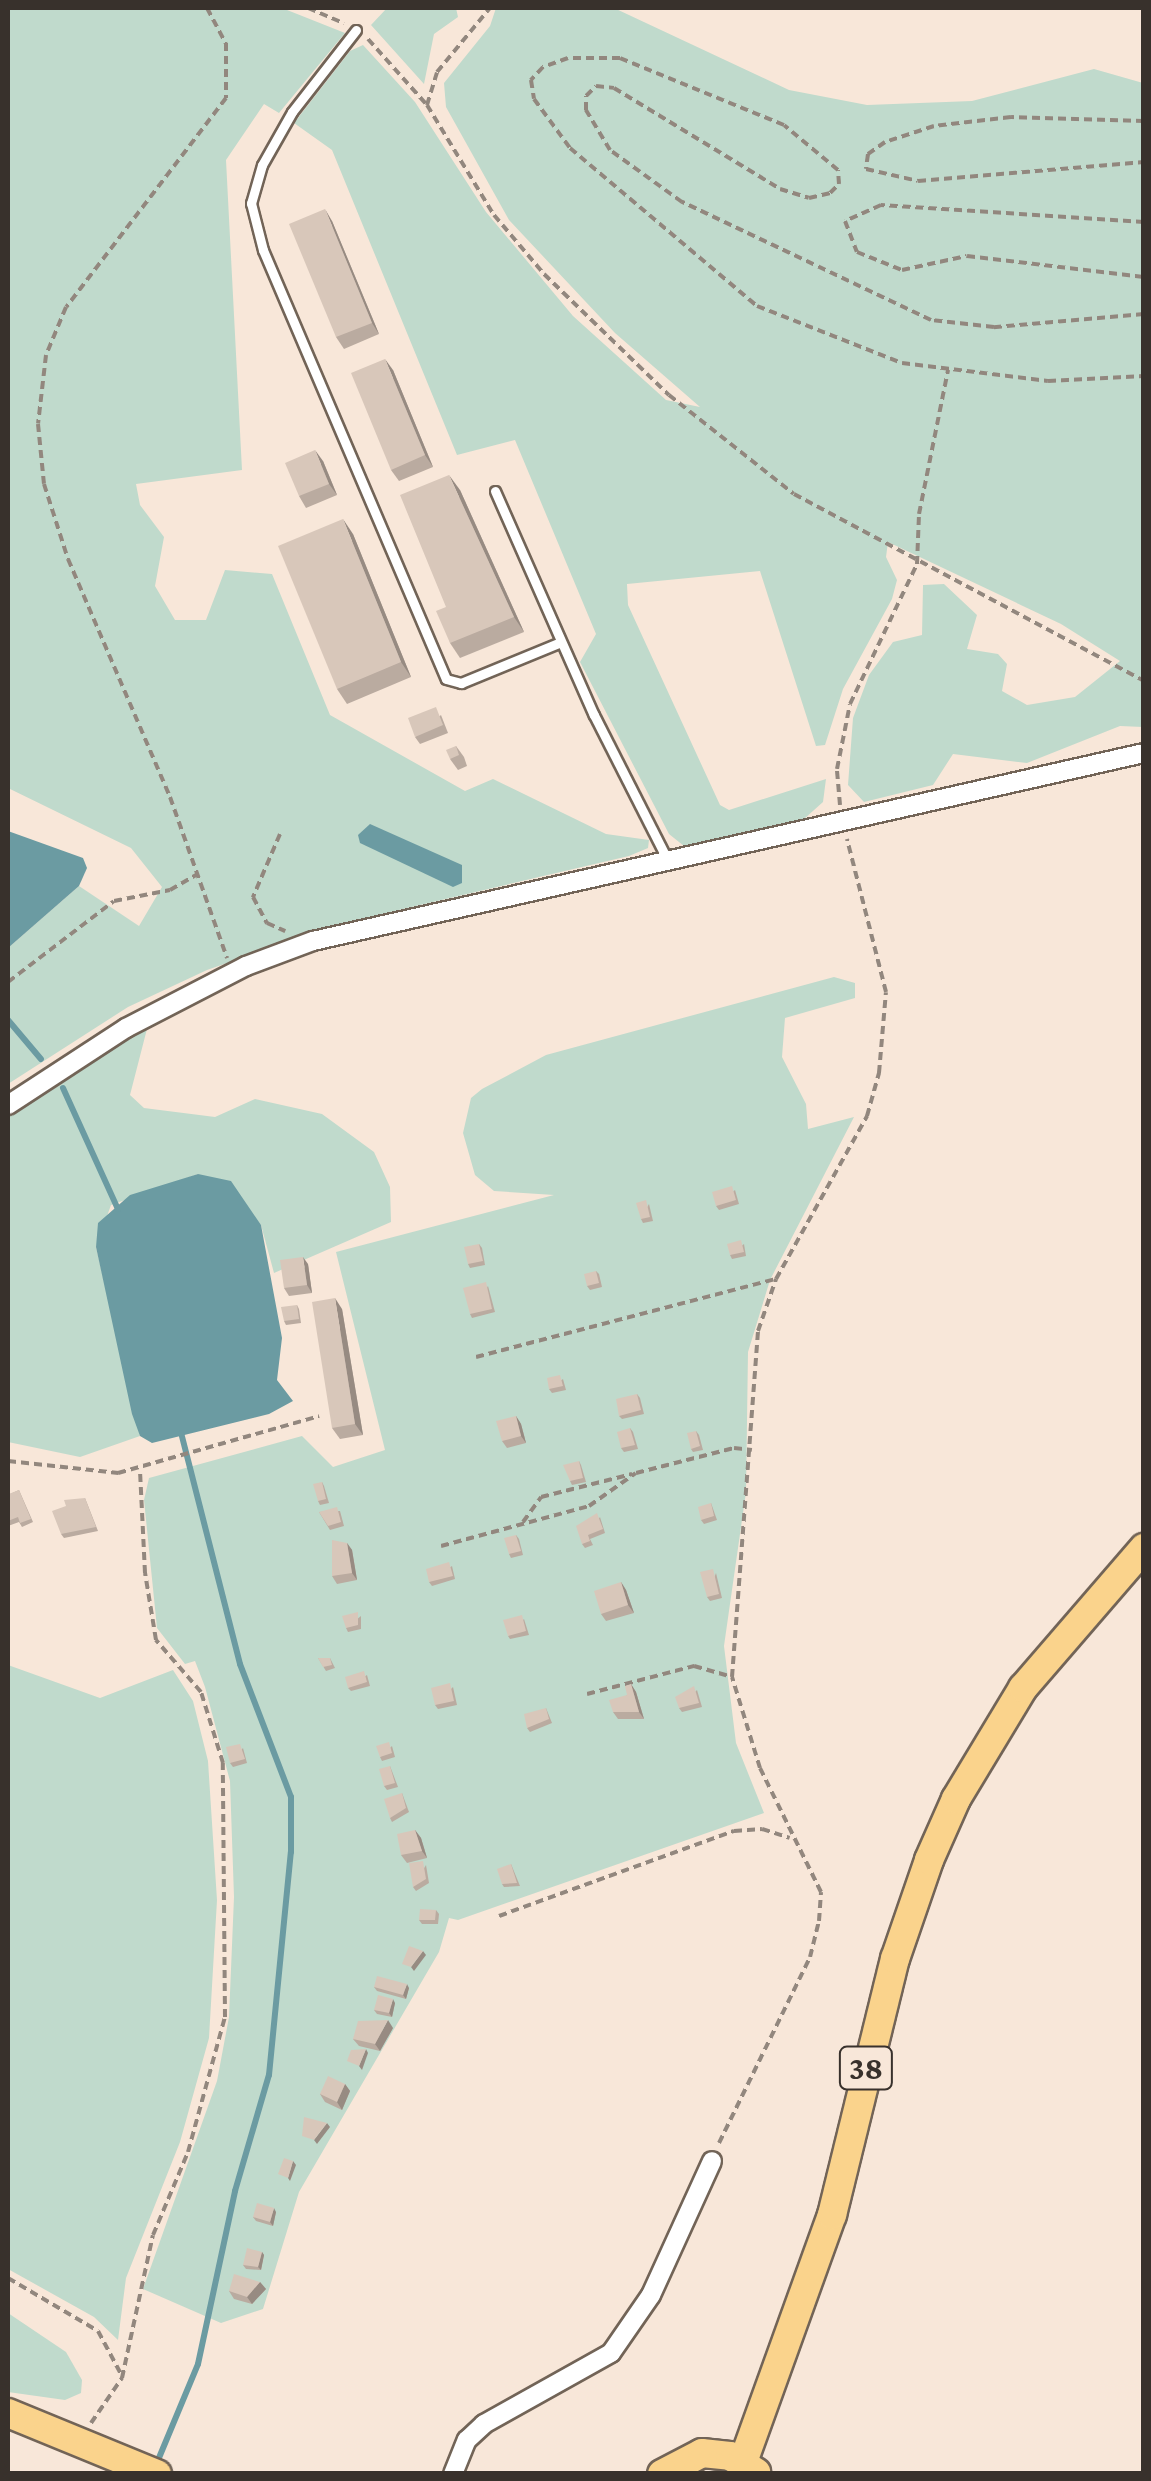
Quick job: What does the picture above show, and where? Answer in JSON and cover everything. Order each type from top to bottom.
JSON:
[{"type":"main road","name":"38","points":[[662,2474],[702,2453],[750,2468],[832,2215],[895,1959],[928,1860],[956,1800],[1023,1688],[1144,1548]]},
{"type":"main road","points":[[8,2413],[81,2439],[147,2469]]},
{"type":"street","points":[[8,1105],[126,1028],[233,974],[313,941],[1144,753]]},
{"type":"street","points":[[453,2474],[467,2440],[484,2424],[586,2373],[611,2353],[650,2295],[712,2161]]},
{"type":"lane","points":[[356,30],[292,112],[262,165],[252,203],[258,236],[446,679],[461,683],[561,642]]},
{"type":"lane","points":[[495,491],[561,642],[668,861]]},
{"type":"path","points":[[207,8],[226,43],[226,98],[66,307],[46,354],[38,424],[44,484],[68,559],[198,874],[233,974]]},
{"type":"path","points":[[308,8],[356,30],[383,51],[428,105],[494,215],[575,309],[794,494],[916,564],[1144,681]]},
{"type":"path","points":[[428,105],[437,72],[490,8]]},
{"type":"path","points":[[1144,314],[994,326],[931,320],[851,288],[682,202],[610,150],[586,110],[586,96],[596,86],[614,88],[780,189],[809,198],[830,193],[840,184],[838,170],[784,125],[620,58],[568,58],[543,67],[531,80],[534,99],[570,148],[757,306],[902,363],[1048,381],[1144,376]]},
{"type":"path","points":[[1144,120],[1011,117],[934,126],[885,142],[868,154],[866,169],[918,181],[1144,162]]},
{"type":"path","points":[[1144,222],[881,205],[846,221],[857,252],[902,270],[968,256],[1144,277]]},
{"type":"path","points":[[712,2161],[810,1957],[819,1921],[821,1892],[790,1838],[732,1677],[758,1331],[776,1279],[867,1116],[881,1058],[886,992],[842,820],[837,769],[850,704],[916,564],[919,514],[948,369]]},
{"type":"path","points":[[280,834],[253,897],[256,909],[268,923],[313,941]]},
{"type":"path","points":[[8,982],[114,901],[170,890],[198,874]]},
{"type":"path","points":[[476,1357],[776,1279]]},
{"type":"path","points":[[8,1461],[64,1472],[140,1470],[320,1416]]},
{"type":"path","points":[[523,1522],[540,1498],[734,1448],[752,1450]]},
{"type":"path","points":[[81,2439],[122,2378],[153,2234],[216,2066],[225,2016],[228,1907],[223,1763],[202,1692],[156,1640],[144,1573],[140,1470]]},
{"type":"path","points":[[441,1546],[608,1498],[636,1472]]},
{"type":"path","points":[[588,1694],[694,1666],[732,1677]]},
{"type":"path","points":[[499,1916],[734,1831],[762,1830],[790,1838]]},
{"type":"path","points":[[8,2278],[98,2331],[122,2378]]},
{"type":"green space","points":[[8,8],[282,8],[345,33],[279,113],[264,104],[226,160],[242,470],[136,484],[140,505],[164,537],[155,586],[175,620],[206,620],[225,570],[272,574],[330,715],[465,791],[493,779],[606,834],[649,840],[648,848],[629,856],[339,924],[207,970],[128,1007],[8,1084],[8,948],[79,886],[139,926],[162,887],[131,848],[8,788]]},
{"type":"green space","points":[[387,8],[456,8],[458,17],[434,34],[424,84],[371,25]]},
{"type":"green space","points":[[496,8],[614,8],[789,90],[867,105],[972,101],[1094,69],[1143,83],[1143,727],[1120,726],[1027,763],[953,754],[933,785],[864,802],[848,785],[853,718],[869,675],[893,642],[922,635],[923,585],[944,584],[977,615],[967,649],[998,654],[1007,664],[1002,691],[1027,705],[1075,697],[1120,661],[1061,624],[888,542],[886,557],[897,580],[892,599],[843,689],[825,745],[816,746],[760,571],[627,584],[628,605],[720,805],[729,810],[826,779],[823,802],[804,819],[684,846],[669,834],[580,662],[596,634],[515,440],[457,455],[332,150],[294,123],[350,51],[363,45],[415,102],[486,212],[573,316],[666,400],[700,407],[615,333],[509,220],[446,107],[444,83],[490,26]]},
{"type":"green space","points":[[834,977],[855,983],[855,998],[785,1018],[782,1057],[806,1104],[808,1129],[854,1117],[770,1280],[748,1352],[746,1492],[724,1646],[736,1743],[764,1813],[458,1920],[449,1918],[439,1952],[299,2192],[263,2309],[221,2323],[143,2289],[217,2081],[229,2017],[234,1897],[230,1781],[205,1687],[195,1661],[185,1664],[157,1628],[144,1500],[149,1478],[302,1436],[333,1467],[385,1450],[336,1252],[554,1195],[494,1191],[475,1175],[463,1133],[471,1098],[482,1089],[546,1055]]},
{"type":"green space","points":[[148,1025],[130,1095],[144,1108],[215,1117],[255,1099],[322,1114],[374,1152],[390,1187],[391,1222],[274,1273],[261,1225],[198,1174],[111,1205],[96,1247],[140,1436],[80,1457],[8,1442],[8,1116]]},
{"type":"green space","points":[[8,1665],[100,1698],[173,1670],[193,1701],[208,1761],[217,1900],[209,2038],[180,2142],[126,2278],[118,2340],[94,2317],[8,2269]]},
{"type":"green space","points":[[8,2313],[66,2352],[82,2380],[81,2393],[65,2400],[8,2392]]},
{"type":"water","points":[[370,824],[462,865],[462,883],[453,887],[360,843],[358,835]]},
{"type":"water","points":[[8,831],[83,858],[87,868],[79,886],[8,948]]},
{"type":"water","points":[[198,1174],[231,1181],[261,1225],[282,1338],[277,1380],[293,1401],[269,1414],[152,1443],[140,1436],[132,1414],[96,1247],[98,1223],[130,1195]]},
{"type":"building","points":[[325,209],[372,323],[336,337],[289,224]]},
{"type":"building","points":[[385,359],[425,455],[391,470],[351,373]]},
{"type":"building","points":[[315,450],[329,484],[299,496],[285,463]]},
{"type":"building","points":[[449,475],[514,617],[450,643],[436,611],[446,607],[400,495]]},
{"type":"building","points":[[343,519],[401,662],[337,689],[278,546]]},
{"type":"building","points":[[436,707],[443,725],[415,737],[408,718]]},
{"type":"building","points":[[456,746],[459,755],[450,759],[446,750]]},
{"type":"building","points":[[732,1186],[736,1200],[716,1206],[712,1192]]},
{"type":"building","points":[[646,1200],[650,1217],[641,1219],[636,1203]]},
{"type":"building","points":[[741,1240],[744,1252],[730,1255],[727,1244]]},
{"type":"building","points":[[479,1244],[483,1261],[468,1264],[464,1247]]},
{"type":"building","points":[[303,1257],[307,1285],[284,1288],[280,1260]]},
{"type":"building","points":[[596,1271],[599,1283],[587,1286],[584,1274]]},
{"type":"building","points":[[486,1282],[492,1309],[470,1314],[463,1288]]},
{"type":"building","points":[[335,1298],[355,1424],[332,1428],[312,1302]]},
{"type":"building","points":[[297,1305],[299,1319],[284,1321],[281,1307]]},
{"type":"building","points":[[560,1375],[563,1386],[549,1389],[547,1378]]},
{"type":"building","points":[[637,1394],[641,1410],[619,1416],[616,1399]]},
{"type":"building","points":[[516,1416],[521,1436],[502,1441],[496,1421]]},
{"type":"building","points":[[630,1428],[635,1445],[621,1448],[617,1432]]},
{"type":"building","points":[[696,1431],[700,1446],[691,1449],[687,1433]]},
{"type":"building","points":[[579,1461],[583,1478],[570,1481],[563,1465]]},
{"type":"building","points":[[322,1482],[326,1499],[318,1501],[313,1484]]},
{"type":"building","points":[[19,1490],[31,1519],[20,1523],[18,1517],[8,1521],[8,1491],[9,1494]]},
{"type":"building","points":[[85,1498],[96,1527],[61,1534],[52,1511],[66,1506],[64,1500]]},
{"type":"building","points":[[711,1503],[714,1516],[701,1520],[698,1507]]},
{"type":"building","points":[[337,1507],[341,1522],[328,1526],[319,1512]]},
{"type":"building","points":[[597,1513],[603,1529],[588,1535],[590,1541],[582,1544],[576,1526]]},
{"type":"building","points":[[516,1535],[521,1551],[509,1554],[504,1538]]},
{"type":"building","points":[[332,1540],[347,1543],[352,1573],[332,1576]]},
{"type":"building","points":[[449,1562],[453,1576],[429,1582],[426,1569]]},
{"type":"building","points":[[713,1569],[719,1594],[707,1597],[700,1572]]},
{"type":"building","points":[[621,1582],[628,1605],[601,1614],[594,1591]]},
{"type":"building","points":[[358,1612],[358,1625],[346,1628],[342,1616]]},
{"type":"building","points":[[522,1615],[526,1631],[508,1636],[503,1620]]},
{"type":"building","points":[[318,1658],[330,1658],[332,1665],[323,1667]]},
{"type":"building","points":[[364,1671],[367,1682],[348,1688],[345,1677]]},
{"type":"building","points":[[450,1683],[454,1701],[435,1705],[431,1688]]},
{"type":"building","points":[[631,1684],[639,1712],[613,1712],[609,1700],[627,1695],[625,1686]]},
{"type":"building","points":[[694,1686],[699,1703],[679,1708],[675,1697]]},
{"type":"building","points":[[546,1708],[549,1719],[527,1728],[524,1714]]},
{"type":"building","points":[[389,1742],[392,1753],[380,1757],[376,1746]]},
{"type":"building","points":[[240,1744],[245,1759],[230,1763],[226,1747]]},
{"type":"building","points":[[390,1766],[395,1783],[384,1786],[379,1769]]},
{"type":"building","points":[[402,1793],[406,1808],[390,1818],[384,1799]]},
{"type":"building","points":[[415,1830],[422,1851],[401,1855],[397,1834]]},
{"type":"building","points":[[423,1861],[426,1879],[413,1887],[409,1863]]},
{"type":"building","points":[[511,1864],[517,1883],[502,1884],[497,1869]]},
{"type":"building","points":[[420,1909],[436,1910],[435,1920],[419,1920]]},
{"type":"building","points":[[409,1946],[423,1951],[411,1967],[402,1964]]},
{"type":"building","points":[[377,1976],[407,1984],[403,1995],[374,1987]]},
{"type":"building","points":[[378,1995],[393,1999],[389,2013],[374,2010]]},
{"type":"building","points":[[388,2020],[375,2044],[353,2039],[358,2021]]},
{"type":"building","points":[[366,2049],[359,2066],[347,2061],[351,2050]]},
{"type":"building","points":[[328,2076],[345,2084],[337,2102],[320,2094]]},
{"type":"building","points":[[304,2117],[327,2123],[314,2140],[302,2136]]},
{"type":"building","points":[[284,2158],[293,2161],[288,2178],[278,2174]]},
{"type":"building","points":[[257,2203],[274,2208],[270,2222],[253,2217]]},
{"type":"building","points":[[247,2248],[262,2252],[258,2267],[243,2265]]},
{"type":"building","points":[[234,2274],[260,2282],[247,2297],[229,2291]]},
{"type":"waterway","points":[[8,1020],[41,1059]]},
{"type":"waterway","points":[[63,1088],[118,1209]]},
{"type":"waterway","points":[[156,2465],[198,2364],[235,2191],[269,2075],[291,1852],[291,1797],[240,1664],[181,1433]]}]
